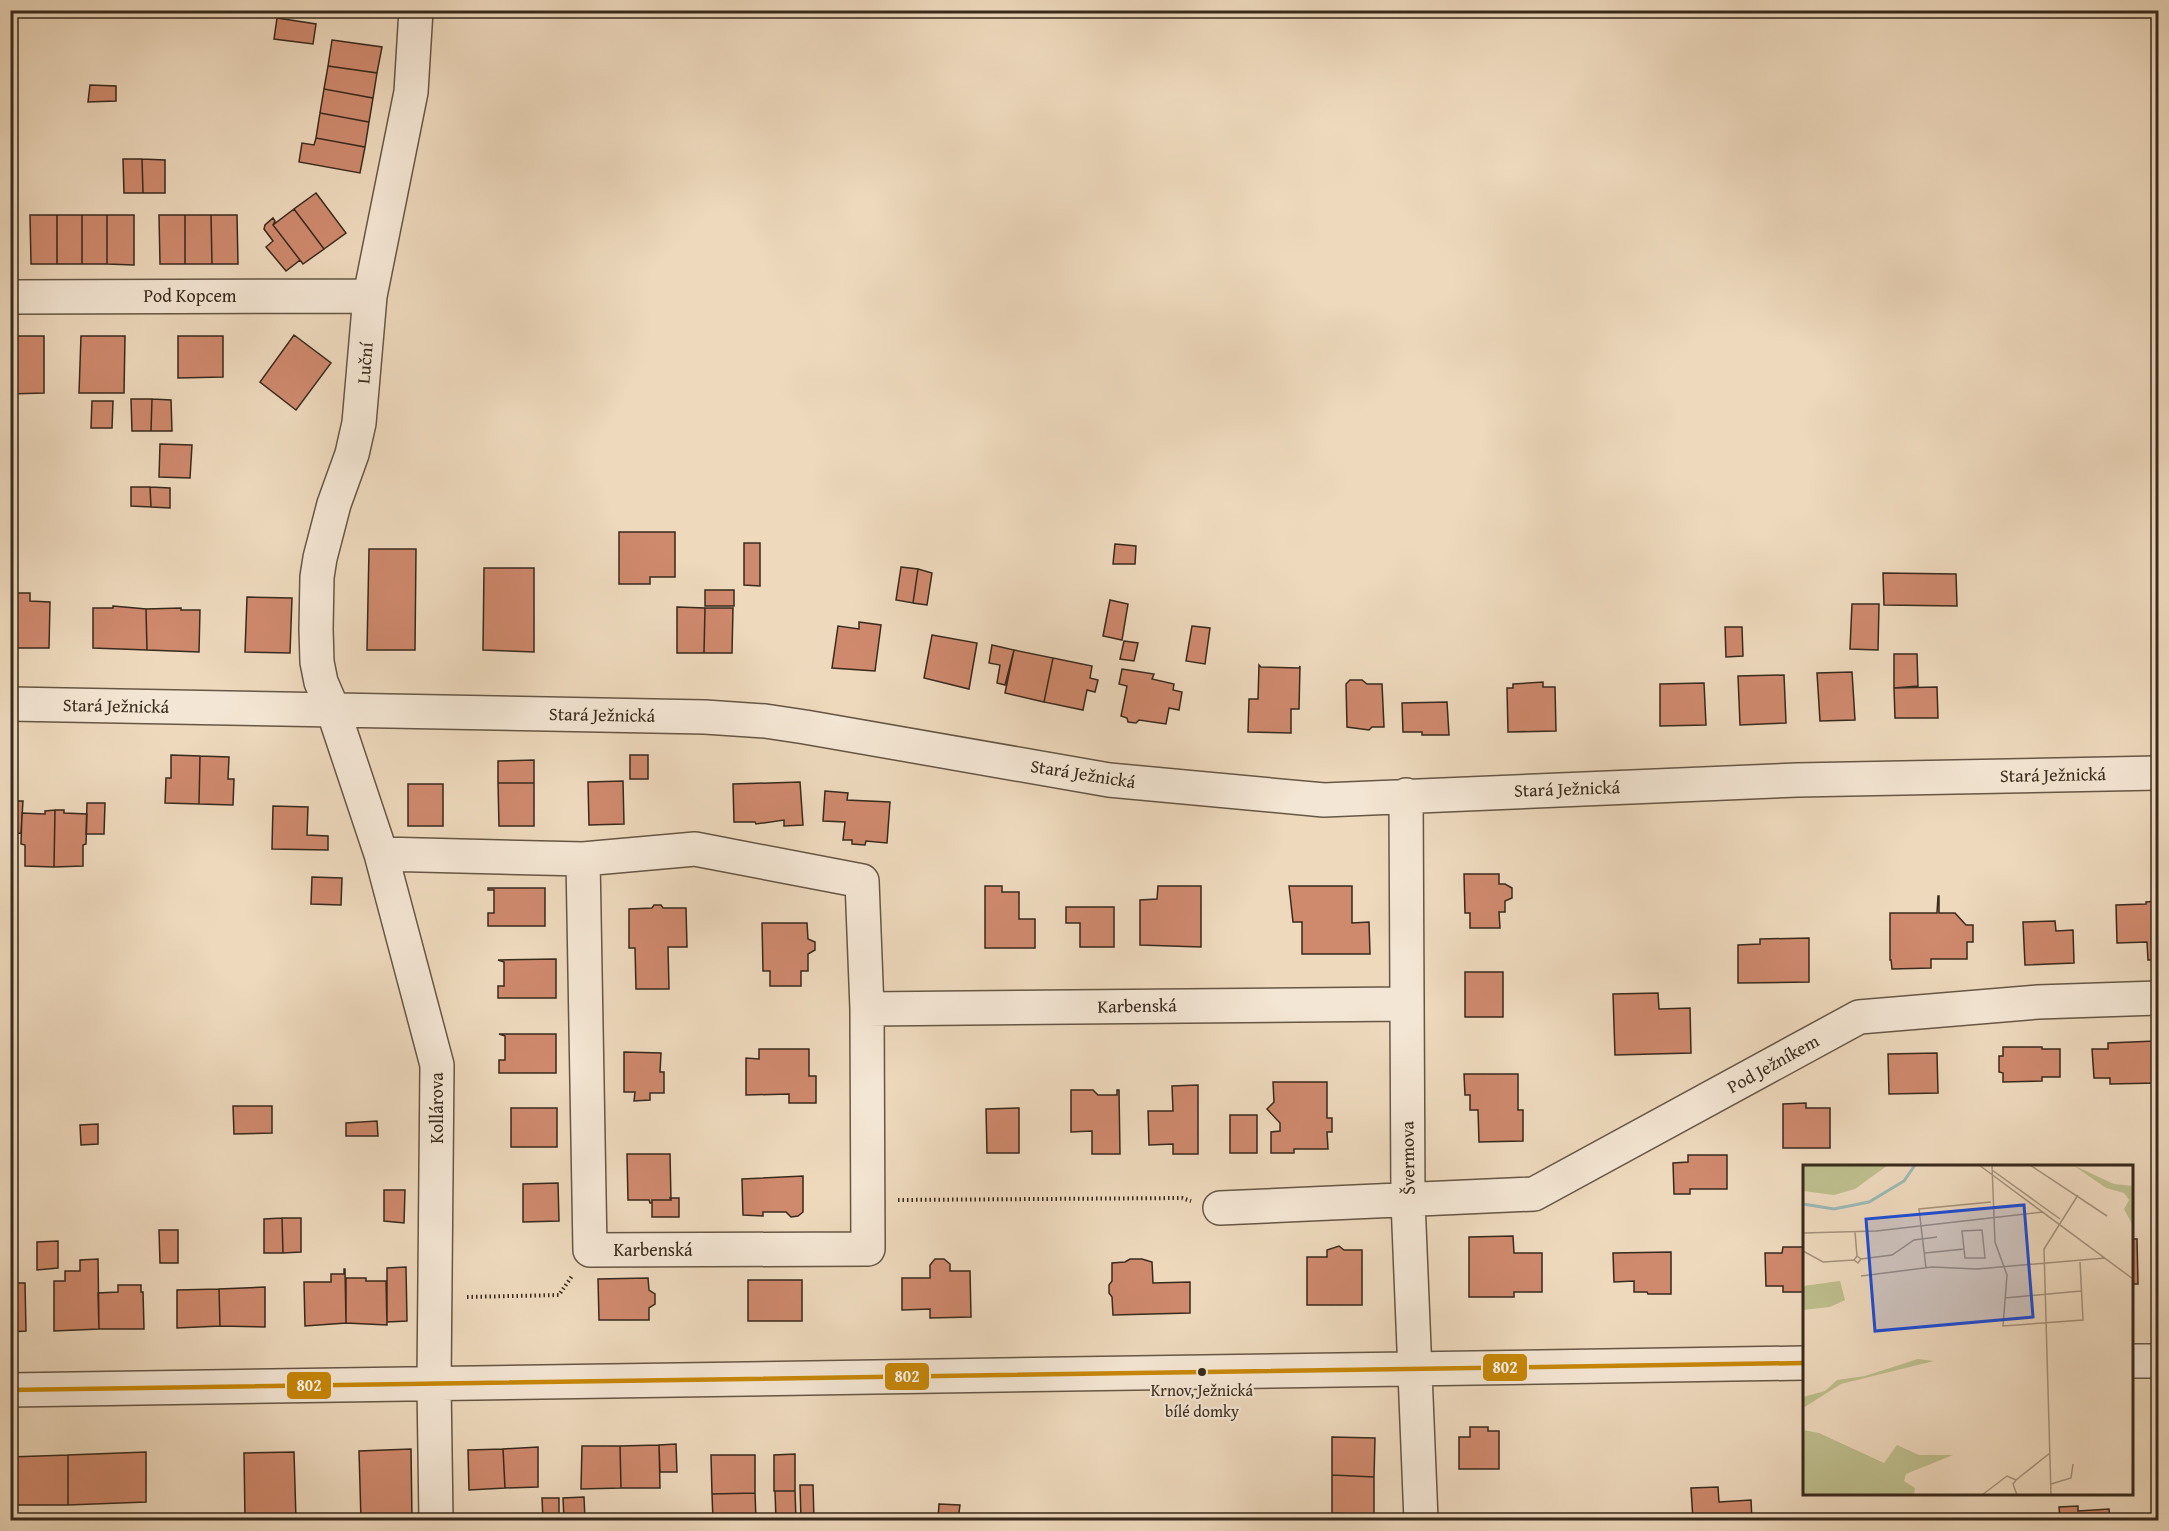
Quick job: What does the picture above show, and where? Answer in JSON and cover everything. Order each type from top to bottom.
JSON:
[{"type":"street","name":"Luční","points":[[333,710],[321,682],[317,662],[317,577],[325,536],[352,454],[359,423],[370,297],[411,92],[416,10]]},
{"type":"street","name":"Pod Kopcem","points":[[10,297],[370,297]]},
{"type":"street","name":"Stará Ježnická","points":[[10,704],[693,717],[765,721],[1109,780],[1324,800],[1797,780],[2158,773]]},
{"type":"street","name":"Kollárova","points":[[333,710],[381,854],[437,1065],[434,1384],[436,1521]]},
{"type":"street","name":"Švermova","points":[[1406,795],[1408,1201],[1421,1521]]},
{"type":"street","name":"Karbenská","points":[[381,854],[583,859],[695,849],[862,881],[867,1010],[868,1249],[590,1250],[583,859]]},
{"type":"street","name":"Pod Ježníkem","points":[[1408,1201],[1534,1194],[1859,1017],[2038,1002],[2158,998]]},
{"type":"street","name":"Karbenská","points":[[867,1010],[1406,1004]]},
{"type":"street","points":[[1221,1208],[1408,1201]]},
{"type":"street","points":[[2133,1361],[2158,1361]]},
{"type":"street","points":[[10,1390],[1803,1363]]},
{"type":"path","points":[[868,1200],[1182,1198],[1221,1208]]},
{"type":"path","points":[[435,1297],[559,1295],[590,1250]]},
{"type":"building","points":[[277,18],[316,24],[313,44],[274,39]]},
{"type":"building","points":[[332,40],[382,47],[377,73],[328,66]]},
{"type":"building","points":[[328,66],[377,73],[373,98],[324,89]]},
{"type":"building","points":[[90,85],[116,86],[116,101],[88,102]]},
{"type":"building","points":[[324,89],[373,98],[369,122],[320,113]]},
{"type":"building","points":[[320,113],[369,122],[365,147],[316,138]]},
{"type":"building","points":[[316,138],[365,147],[360,173],[299,162],[302,143],[314,145]]},
{"type":"building","points":[[123,159],[142,159],[143,193],[124,193]]},
{"type":"building","points":[[142,159],[165,160],[165,193],[143,193]]},
{"type":"building","points":[[316,193],[346,233],[324,249],[294,209]]},
{"type":"building","points":[[294,209],[324,249],[303,264],[273,225]]},
{"type":"building","points":[[30,215],[57,215],[57,264],[31,264]]},
{"type":"building","points":[[57,215],[82,215],[82,264],[57,264]]},
{"type":"building","points":[[82,215],[107,215],[107,264],[82,264]]},
{"type":"building","points":[[107,215],[134,215],[134,265],[107,264]]},
{"type":"building","points":[[159,215],[185,215],[185,264],[160,264]]},
{"type":"building","points":[[185,215],[211,215],[212,264],[185,264]]},
{"type":"building","points":[[211,215],[237,215],[238,264],[212,264]]},
{"type":"building","points":[[273,218],[275,221],[273,225],[300,260],[286,271],[266,247],[273,241],[264,229]]},
{"type":"building","points":[[294,335],[331,363],[296,410],[260,382]]},
{"type":"building","points":[[10,336],[44,336],[44,393],[10,394]]},
{"type":"building","points":[[81,336],[125,336],[124,393],[79,393]]},
{"type":"building","points":[[178,336],[223,336],[223,377],[178,378]]},
{"type":"building","points":[[131,399],[152,399],[151,431],[132,431]]},
{"type":"building","points":[[152,399],[171,400],[172,431],[151,431]]},
{"type":"building","points":[[92,401],[113,401],[112,428],[91,428]]},
{"type":"building","points":[[160,444],[192,445],[190,478],[159,477]]},
{"type":"building","points":[[131,487],[150,487],[151,507],[131,506]]},
{"type":"building","points":[[150,487],[170,488],[170,508],[151,507]]},
{"type":"building","points":[[619,532],[675,532],[675,577],[650,577],[650,584],[619,584]]},
{"type":"building","points":[[744,543],[760,543],[760,586],[744,585]]},
{"type":"building","points":[[1115,544],[1136,546],[1135,564],[1113,564]]},
{"type":"building","points":[[369,549],[416,549],[415,650],[367,650]]},
{"type":"building","points":[[901,567],[918,569],[913,603],[896,600]]},
{"type":"building","points":[[484,568],[534,568],[534,652],[483,650]]},
{"type":"building","points":[[918,569],[932,573],[927,605],[913,603]]},
{"type":"building","points":[[1883,573],[1956,574],[1957,606],[1884,605]]},
{"type":"building","points":[[705,590],[734,590],[734,606],[705,606]]},
{"type":"building","points":[[13,593],[30,593],[30,601],[50,602],[49,648],[10,648],[10,601],[13,602]]},
{"type":"building","points":[[247,597],[292,598],[290,653],[245,652]]},
{"type":"building","points":[[1110,600],[1128,604],[1122,640],[1103,636]]},
{"type":"building","points":[[1852,604],[1879,604],[1878,650],[1850,649]]},
{"type":"building","points":[[113,606],[146,609],[147,650],[93,648],[93,608],[113,608]]},
{"type":"building","points":[[677,607],[705,608],[704,653],[677,653]]},
{"type":"building","points":[[181,608],[181,610],[200,610],[199,652],[147,650],[146,609]]},
{"type":"building","points":[[705,608],[733,608],[732,653],[704,653]]},
{"type":"building","points":[[859,622],[881,625],[875,671],[832,668],[838,626],[859,629]]},
{"type":"building","points":[[1192,626],[1210,628],[1205,664],[1186,661]]},
{"type":"building","points":[[1725,627],[1742,627],[1743,656],[1726,657]]},
{"type":"building","points":[[932,635],[977,643],[969,689],[924,678]]},
{"type":"building","points":[[1124,641],[1138,643],[1134,661],[1120,659]]},
{"type":"building","points":[[992,645],[1014,650],[1005,685],[997,683],[1000,665],[989,663]]},
{"type":"building","points":[[1014,650],[1053,658],[1044,702],[1005,693]]},
{"type":"building","points":[[1894,654],[1917,654],[1918,686],[1894,688]]},
{"type":"building","points":[[1053,658],[1092,666],[1090,678],[1098,680],[1095,692],[1087,690],[1083,710],[1044,702]]},
{"type":"building","points":[[1259,665],[1261,667],[1299,668],[1300,666],[1299,709],[1291,709],[1291,733],[1248,732],[1249,699],[1258,699]]},
{"type":"building","points":[[1122,669],[1154,674],[1152,679],[1174,684],[1173,690],[1182,692],[1179,710],[1169,708],[1166,724],[1139,720],[1136,723],[1128,722],[1127,718],[1121,716],[1127,686],[1119,684]]},
{"type":"building","points":[[1852,672],[1855,720],[1820,721],[1817,673]]},
{"type":"building","points":[[1784,675],[1786,723],[1740,725],[1738,676]]},
{"type":"building","points":[[1350,680],[1362,680],[1367,684],[1382,684],[1384,727],[1372,727],[1369,730],[1347,727],[1346,684]]},
{"type":"building","points":[[1543,682],[1543,687],[1555,687],[1556,731],[1508,732],[1507,688],[1513,688],[1513,684]]},
{"type":"building","points":[[1704,683],[1706,725],[1660,726],[1660,684]]},
{"type":"building","points":[[1937,687],[1938,718],[1895,718],[1894,688]]},
{"type":"building","points":[[1447,702],[1449,735],[1403,732],[1402,703]]},
{"type":"building","points":[[171,755],[200,756],[199,804],[165,803],[166,778],[171,778]]},
{"type":"building","points":[[630,755],[648,755],[648,779],[630,779]]},
{"type":"building","points":[[200,756],[229,757],[228,779],[234,779],[233,805],[199,804]]},
{"type":"building","points":[[534,760],[534,783],[498,783],[498,761]]},
{"type":"building","points":[[623,781],[624,824],[589,825],[588,782]]},
{"type":"building","points":[[800,782],[803,825],[784,826],[784,820],[756,824],[755,822],[734,822],[733,784]]},
{"type":"building","points":[[498,783],[534,783],[534,826],[499,826]]},
{"type":"building","points":[[408,784],[443,784],[443,826],[408,826]]},
{"type":"building","points":[[825,791],[848,793],[847,800],[890,802],[887,843],[866,841],[865,845],[852,844],[852,840],[843,840],[845,822],[823,821]]},
{"type":"building","points":[[10,801],[23,801],[21,833],[10,834]]},
{"type":"building","points":[[87,803],[105,803],[104,834],[86,834]]},
{"type":"building","points":[[273,806],[308,807],[307,835],[328,836],[328,850],[272,849]]},
{"type":"building","points":[[55,810],[64,810],[64,813],[87,814],[83,866],[54,867]]},
{"type":"building","points":[[55,810],[54,867],[25,866],[25,845],[21,844],[22,813],[45,814],[45,811]]},
{"type":"building","points":[[1464,874],[1499,874],[1499,884],[1512,888],[1512,898],[1505,901],[1505,912],[1499,912],[1500,928],[1470,928],[1470,913],[1465,913]]},
{"type":"building","points":[[312,877],[342,878],[341,905],[311,904]]},
{"type":"building","points":[[985,886],[1002,886],[1002,892],[1019,892],[1019,919],[1035,919],[1035,948],[985,948]]},
{"type":"building","points":[[1158,886],[1201,886],[1201,947],[1140,945],[1140,900],[1157,899]]},
{"type":"building","points":[[1289,886],[1352,886],[1352,923],[1369,922],[1370,954],[1302,954],[1302,922],[1293,922]]},
{"type":"building","points":[[488,888],[545,888],[545,926],[488,926],[488,913],[494,913],[494,890],[488,890]]},
{"type":"building","points":[[1938,896],[1939,913],[1955,913],[1966,925],[1973,925],[1973,942],[1967,942],[1967,959],[1931,959],[1931,968],[1892,969],[1890,913],[1937,913]]},
{"type":"building","points":[[2158,901],[2158,960],[2148,960],[2147,942],[2117,943],[2116,905],[2146,904],[2146,902]]},
{"type":"building","points":[[654,905],[661,905],[663,908],[686,908],[687,947],[668,947],[669,989],[636,989],[635,948],[629,948],[629,909],[652,908]]},
{"type":"building","points":[[1066,907],[1114,907],[1114,947],[1080,947],[1080,923],[1066,923]]},
{"type":"building","points":[[2055,921],[2056,931],[2073,930],[2074,963],[2025,965],[2023,922]]},
{"type":"building","points":[[762,923],[807,923],[808,939],[815,942],[815,950],[808,954],[808,971],[801,971],[801,986],[770,986],[770,971],[763,971]]},
{"type":"building","points":[[1809,938],[1809,982],[1738,983],[1738,945],[1760,944],[1760,939]]},
{"type":"building","points":[[556,959],[556,998],[498,998],[498,986],[504,986],[504,962],[498,960]]},
{"type":"building","points":[[1465,972],[1503,972],[1503,1017],[1465,1017]]},
{"type":"building","points":[[1658,993],[1659,1009],[1690,1008],[1691,1053],[1615,1055],[1613,994]]},
{"type":"building","points":[[499,1034],[556,1034],[556,1073],[499,1073],[499,1060],[505,1060],[505,1036]]},
{"type":"building","points":[[2155,1041],[2157,1083],[2110,1084],[2110,1078],[2094,1078],[2092,1049],[2108,1049],[2108,1043]]},
{"type":"building","points":[[2003,1047],[2060,1049],[2060,1077],[2042,1077],[2042,1081],[2003,1082],[2003,1073],[1999,1072],[1999,1056],[2003,1056]]},
{"type":"building","points":[[759,1049],[809,1049],[809,1076],[816,1076],[816,1103],[789,1103],[789,1094],[746,1095],[746,1058],[759,1059]]},
{"type":"building","points":[[624,1052],[661,1053],[660,1072],[664,1072],[664,1093],[650,1093],[650,1100],[634,1101],[635,1092],[624,1092]]},
{"type":"building","points":[[1937,1053],[1938,1093],[1889,1094],[1888,1054]]},
{"type":"building","points":[[1464,1074],[1518,1074],[1518,1110],[1523,1110],[1523,1141],[1479,1142],[1478,1110],[1470,1110],[1470,1095],[1465,1095]]},
{"type":"building","points":[[1273,1082],[1327,1082],[1327,1118],[1332,1118],[1332,1132],[1327,1132],[1328,1149],[1294,1149],[1294,1153],[1271,1153],[1271,1132],[1280,1131],[1280,1123],[1267,1109],[1274,1102]]},
{"type":"building","points":[[1198,1085],[1198,1154],[1173,1154],[1173,1144],[1149,1145],[1148,1111],[1173,1111],[1172,1086]]},
{"type":"building","points":[[1071,1090],[1093,1090],[1098,1095],[1117,1095],[1117,1090],[1119,1090],[1120,1154],[1092,1154],[1092,1131],[1071,1132]]},
{"type":"building","points":[[1806,1103],[1806,1108],[1830,1108],[1830,1148],[1783,1148],[1783,1104]]},
{"type":"building","points":[[233,1106],[272,1106],[272,1133],[234,1134]]},
{"type":"building","points":[[511,1108],[557,1108],[557,1147],[511,1147]]},
{"type":"building","points":[[1019,1108],[1019,1153],[987,1153],[986,1109]]},
{"type":"building","points":[[1230,1115],[1257,1115],[1257,1153],[1230,1153]]},
{"type":"building","points":[[377,1121],[378,1136],[346,1136],[346,1123]]},
{"type":"building","points":[[98,1124],[98,1144],[81,1145],[80,1125]]},
{"type":"building","points":[[627,1154],[670,1154],[671,1200],[652,1200],[650,1203],[649,1200],[628,1200]]},
{"type":"building","points":[[1688,1155],[1727,1155],[1727,1189],[1690,1189],[1690,1194],[1674,1194],[1673,1163],[1688,1162]]},
{"type":"building","points":[[803,1176],[803,1212],[798,1216],[791,1217],[786,1212],[763,1212],[763,1216],[743,1215],[742,1179]]},
{"type":"building","points":[[558,1183],[559,1221],[523,1222],[523,1184]]},
{"type":"building","points":[[384,1190],[405,1190],[404,1223],[384,1221]]},
{"type":"building","points":[[670,1198],[679,1198],[679,1217],[652,1217],[652,1200],[671,1200]]},
{"type":"building","points":[[282,1218],[283,1253],[264,1253],[264,1219]]},
{"type":"building","points":[[282,1218],[301,1218],[301,1252],[283,1253]]},
{"type":"building","points":[[159,1230],[178,1230],[178,1263],[160,1263]]},
{"type":"building","points":[[1513,1236],[1514,1253],[1542,1253],[1542,1292],[1514,1292],[1514,1297],[1469,1297],[1469,1237]]},
{"type":"building","points":[[2133,1239],[2137,1239],[2138,1284],[2133,1284]]},
{"type":"building","points":[[58,1241],[58,1268],[37,1270],[37,1242]]},
{"type":"building","points":[[1339,1246],[1344,1250],[1362,1250],[1362,1305],[1307,1305],[1307,1257],[1327,1257],[1327,1250]]},
{"type":"building","points":[[1783,1247],[1803,1247],[1803,1292],[1783,1292],[1783,1286],[1766,1286],[1765,1253],[1782,1253]]},
{"type":"building","points":[[1671,1252],[1671,1294],[1634,1292],[1634,1281],[1614,1282],[1613,1253]]},
{"type":"building","points":[[98,1259],[99,1329],[54,1331],[54,1281],[65,1281],[65,1271],[80,1271],[80,1260]]},
{"type":"building","points":[[935,1259],[944,1259],[950,1264],[950,1271],[970,1271],[971,1317],[930,1318],[930,1309],[902,1310],[902,1278],[930,1278],[930,1265]]},
{"type":"building","points":[[1130,1259],[1152,1262],[1153,1283],[1190,1282],[1190,1313],[1113,1315],[1112,1297],[1109,1293],[1112,1263],[1125,1262]]},
{"type":"building","points":[[406,1267],[407,1321],[387,1322],[387,1268]]},
{"type":"building","points":[[344,1269],[346,1323],[305,1326],[304,1282],[331,1282],[331,1274],[344,1274]]},
{"type":"building","points":[[346,1278],[386,1281],[387,1325],[346,1323]]},
{"type":"building","points":[[648,1278],[649,1290],[655,1294],[655,1304],[649,1308],[649,1320],[599,1320],[598,1279]]},
{"type":"building","points":[[748,1280],[802,1280],[802,1321],[748,1321]]},
{"type":"building","points":[[10,1283],[25,1283],[26,1331],[10,1332]]},
{"type":"building","points":[[118,1285],[141,1285],[144,1329],[99,1329],[98,1293],[118,1292]]},
{"type":"building","points":[[265,1287],[265,1327],[220,1326],[219,1289]]},
{"type":"building","points":[[219,1289],[220,1326],[177,1328],[177,1290]]},
{"type":"building","points":[[1470,1427],[1488,1427],[1488,1431],[1499,1431],[1499,1469],[1459,1469],[1459,1437],[1470,1437]]},
{"type":"building","points":[[1332,1437],[1375,1438],[1374,1477],[1332,1475]]},
{"type":"building","points":[[676,1444],[677,1472],[660,1472],[659,1445]]},
{"type":"building","points":[[659,1445],[660,1488],[621,1488],[620,1446]]},
{"type":"building","points":[[582,1446],[620,1446],[621,1488],[581,1489]]},
{"type":"building","points":[[538,1447],[538,1487],[505,1488],[503,1449]]},
{"type":"building","points":[[411,1449],[412,1520],[361,1520],[359,1451]]},
{"type":"building","points":[[503,1449],[505,1488],[469,1490],[468,1450]]},
{"type":"building","points":[[146,1452],[146,1502],[68,1505],[68,1455]]},
{"type":"building","points":[[294,1452],[296,1520],[245,1520],[244,1453]]},
{"type":"building","points":[[795,1454],[795,1491],[774,1491],[774,1455]]},
{"type":"building","points":[[68,1455],[68,1505],[10,1505],[10,1457]]},
{"type":"building","points":[[711,1455],[755,1455],[755,1493],[712,1494]]},
{"type":"building","points":[[1332,1475],[1374,1477],[1374,1515],[1332,1513]]},
{"type":"building","points":[[800,1485],[813,1485],[814,1520],[801,1520]]},
{"type":"building","points":[[1718,1487],[1719,1502],[1751,1500],[1752,1520],[1693,1520],[1691,1488]]},
{"type":"building","points":[[775,1491],[795,1491],[796,1520],[776,1520]]},
{"type":"building","points":[[755,1493],[756,1520],[713,1520],[712,1494]]},
{"type":"building","points":[[584,1497],[585,1520],[564,1520],[563,1498]]},
{"type":"building","points":[[542,1498],[559,1498],[559,1520],[543,1520]]},
{"type":"building","points":[[939,1504],[960,1505],[958,1520],[938,1520]]},
{"type":"building","points":[[2078,1506],[2078,1511],[2109,1509],[2110,1520],[2060,1520],[2059,1507]]},
{"type":"building","points":[[901,1515],[901,1520],[862,1520],[862,1516]]},
{"type":"building","points":[[862,1516],[862,1520],[824,1520],[824,1518]]},
{"type":"building","points":[[958,1517],[996,1518],[996,1520],[958,1520]]},
{"type":"transit line","name":"802","points":[[10,1390],[1803,1363]]},
{"type":"place","name":"Krnov, Ježnická bílé domky","points":[[1202,1372]]}]
